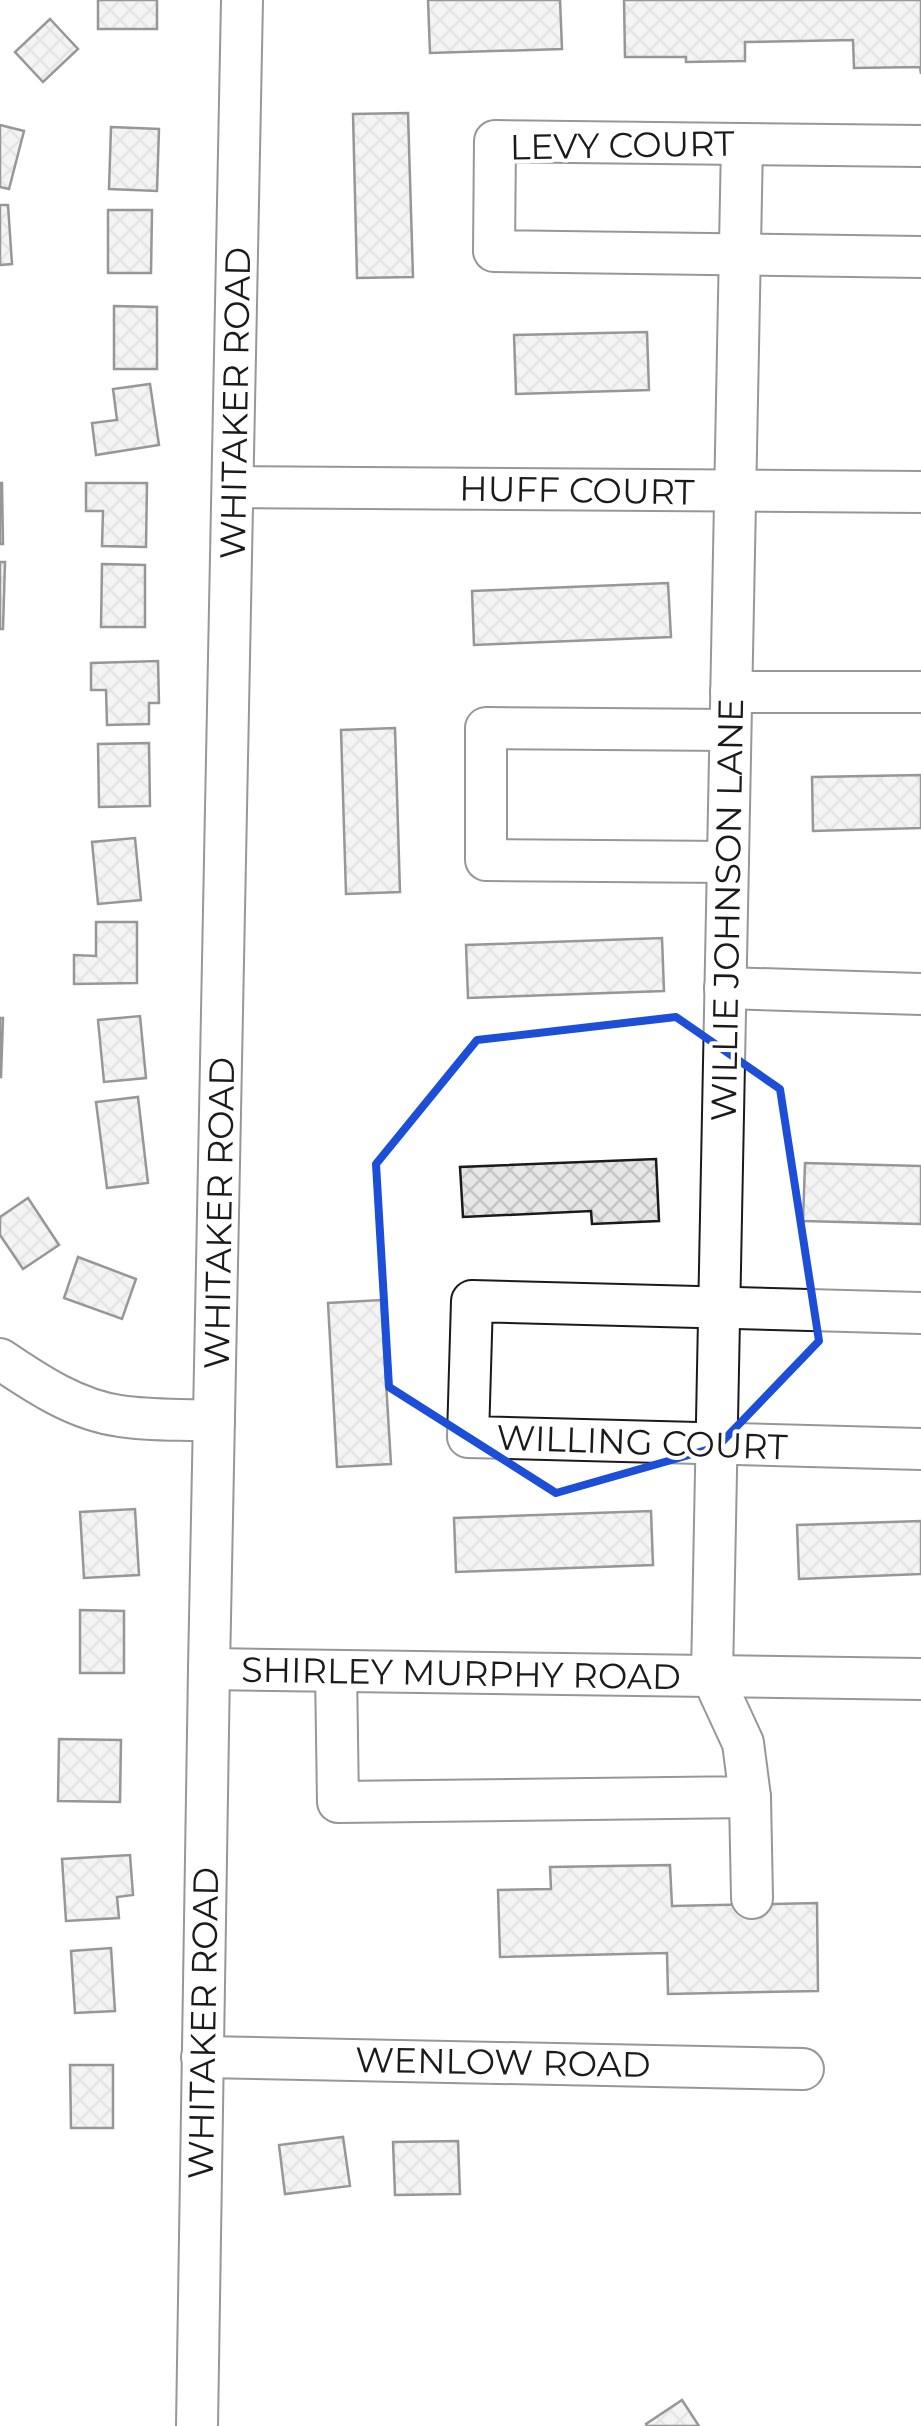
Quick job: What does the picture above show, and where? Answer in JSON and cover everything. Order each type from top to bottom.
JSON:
[{"type":"street","name":"WHITAKER ROAD","points":[[197,2426],[242,0]]},
{"type":"street","name":"LEVY COURT","points":[[921,146],[495,141],[494,252],[921,256]]},
{"type":"street","name":"WILLIE JOHNSON LANE","points":[[712,1676],[742,144]]},
{"type":"street","name":"HUFF COURT","points":[[234,487],[921,492]]},
{"type":"street","points":[[728,862],[486,860],[486,728],[731,711],[921,692]]},
{"type":"street","points":[[725,988],[921,994]]},
{"type":"street","name":"WILLING COURT","points":[[921,1313],[472,1301],[468,1437],[921,1449]]},
{"type":"street","points":[[0,1360],[74,1403],[119,1416],[214,1421]]},
{"type":"street","name":"SHIRLEY MURPHY ROAD","points":[[209,1669],[921,1679]]},
{"type":"street","points":[[336,1671],[338,1802],[750,1797]]},
{"type":"street","points":[[712,1676],[743,1742],[750,1797],[752,1898]]},
{"type":"street","name":"WENLOW ROAD","points":[[202,2057],[803,2069]]},
{"type":"highlighted area","points":[[676,1017],[780,1089],[819,1341],[717,1447],[556,1493],[389,1387],[376,1164],[477,1040]]},
{"type":"building","points":[[98,0],[157,0],[157,29],[98,29]]},
{"type":"building","points":[[428,0],[560,0],[562,49],[430,53]]},
{"type":"building","points":[[624,0],[921,0],[921,74],[920,67],[854,68],[853,40],[745,42],[745,61],[625,57]]},
{"type":"building","points":[[50,19],[78,49],[43,82],[15,52]]},
{"type":"building","points":[[408,113],[413,277],[357,278],[353,114]]},
{"type":"building","points":[[0,125],[24,131],[9,189],[0,187]]},
{"type":"building","points":[[111,127],[159,129],[157,191],[109,189]]},
{"type":"building","points":[[0,205],[8,205],[12,264],[0,265]]},
{"type":"building","points":[[108,210],[152,210],[151,273],[108,273]]},
{"type":"building","points":[[114,306],[157,307],[157,369],[114,369]]},
{"type":"building","points":[[647,332],[649,390],[516,394],[514,335]]},
{"type":"building","points":[[150,384],[159,445],[96,455],[92,423],[117,420],[113,389]]},
{"type":"building","points":[[2,483],[3,544],[0,544]]},
{"type":"building","points":[[86,483],[147,483],[146,547],[102,546],[103,511],[86,511]]},
{"type":"building","points":[[0,562],[5,562],[3,629],[0,629]]},
{"type":"building","points":[[102,564],[145,565],[145,627],[101,627]]},
{"type":"building","points":[[668,583],[671,637],[474,645],[472,591]]},
{"type":"building","points":[[158,661],[159,703],[149,703],[149,724],[107,725],[106,690],[91,690],[91,663]]},
{"type":"building","points":[[395,728],[400,892],[346,894],[341,730]]},
{"type":"building","points":[[149,743],[150,806],[99,807],[98,744]]},
{"type":"building","points":[[921,775],[921,828],[813,831],[812,777]]},
{"type":"building","points":[[135,838],[141,900],[98,904],[92,842]]},
{"type":"building","points":[[96,922],[137,922],[137,983],[74,984],[74,955],[96,956]]},
{"type":"building","points":[[662,938],[664,991],[468,998],[466,945]]},
{"type":"building","points":[[140,1016],[146,1078],[104,1082],[98,1020]]},
{"type":"building","points":[[3,1018],[1,1077],[0,1077]]},
{"type":"building","points":[[138,1097],[148,1183],[107,1188],[96,1102]]},
{"type":"building","points":[[656,1159],[659,1221],[592,1224],[591,1211],[463,1217],[460,1167]]},
{"type":"building","points":[[805,1163],[921,1166],[921,1224],[803,1221]]},
{"type":"building","points":[[28,1198],[59,1245],[23,1269],[0,1235],[0,1217]]},
{"type":"building","points":[[78,1257],[136,1279],[122,1319],[64,1298]]},
{"type":"building","points":[[381,1300],[391,1464],[337,1467],[328,1303]]},
{"type":"building","points":[[135,1509],[139,1575],[84,1578],[80,1512]]},
{"type":"building","points":[[651,1511],[653,1565],[456,1572],[454,1518]]},
{"type":"building","points":[[921,1521],[921,1574],[799,1579],[797,1525]]},
{"type":"building","points":[[80,1610],[124,1611],[124,1673],[80,1673]]},
{"type":"building","points":[[59,1739],[121,1740],[120,1802],[58,1801]]},
{"type":"building","points":[[130,1855],[133,1895],[117,1897],[119,1918],[66,1921],[62,1859]]},
{"type":"building","points":[[670,1865],[672,1906],[817,1903],[818,1991],[668,1994],[667,1953],[500,1957],[498,1890],[551,1889],[550,1867]]},
{"type":"building","points":[[111,1948],[115,2011],[75,2013],[71,1951]]},
{"type":"building","points":[[70,2065],[113,2065],[113,2128],[71,2128]]},
{"type":"building","points":[[343,2137],[350,2186],[285,2194],[279,2145]]},
{"type":"building","points":[[458,2141],[460,2194],[395,2195],[393,2142]]},
{"type":"building","points":[[682,2400],[699,2426],[647,2426],[646,2424]]}]
